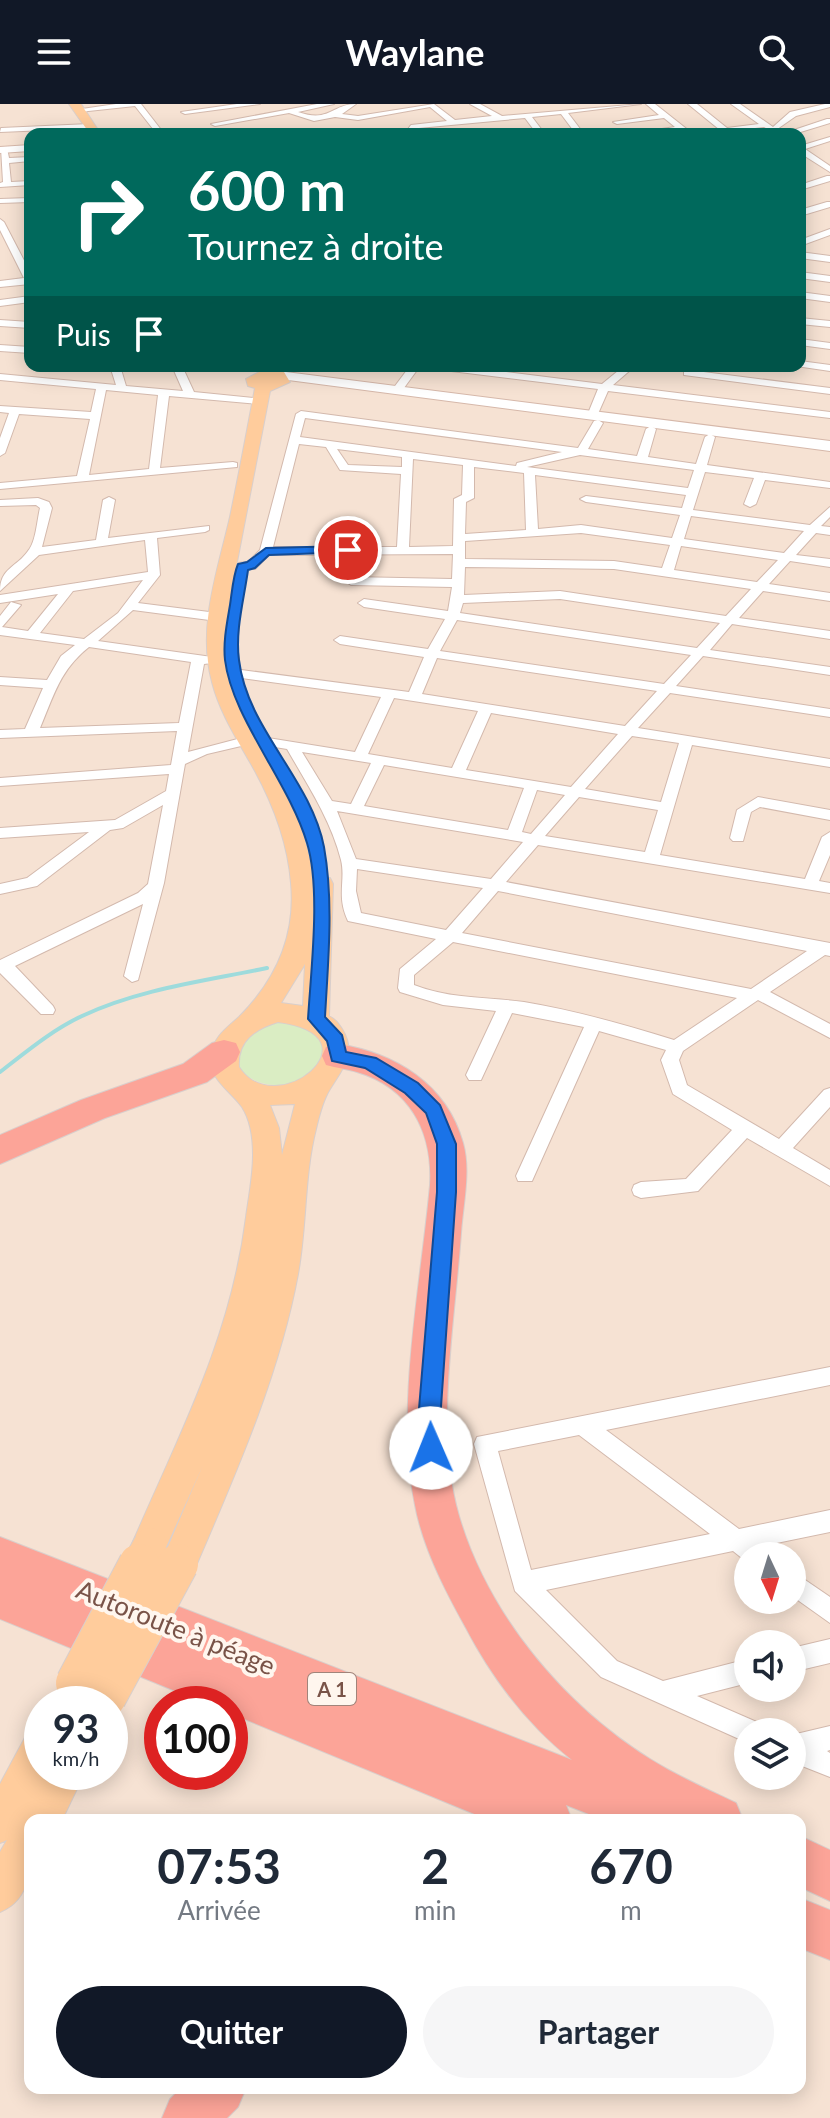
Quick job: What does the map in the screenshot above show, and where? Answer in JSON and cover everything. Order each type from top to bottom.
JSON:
[{"type":"highway","points":[[0,1150],[93,1109],[195,1073],[224,1052]]},
{"type":"highway","points":[[328,1070],[370,1063],[412,1088],[434,1110],[446,1144],[446,1192],[429,1421],[435,1503],[457,1568],[496,1643],[542,1703],[582,1739],[633,1777],[707,1814]]},
{"type":"highway","name":"Autoroute à péage","points":[[0,1558],[649,1814]]},
{"type":"highway","name":"A 1","points":[[0,1597],[533,1814]]},
{"type":"highway","points":[[806,1864],[830,1876]]},
{"type":"highway","points":[[806,1876],[830,1885]]},
{"type":"highway","points":[[806,1925],[830,1935]]},
{"type":"highway","points":[[806,1950],[830,1956]]},
{"type":"highway","points":[[189,2118],[213,2094]]},
{"type":"main road","points":[[217,664],[232,633],[270,379]]},
{"type":"main road","points":[[270,379],[217,617],[217,664],[221,682],[305,813],[320,863],[322,914],[316,1019]]},
{"type":"main road","points":[[165,1552],[238,1335],[254,1273],[268,1136],[257,1102],[225,1064],[224,1052],[232,1034],[271,1000],[297,954],[301,867],[289,818],[258,741]]},
{"type":"main road","points":[[94,1686],[239,1417],[266,1339],[283,1273],[301,1126],[328,1070],[336,1039],[316,1019],[291,1012],[251,1019]]},
{"type":"main road","points":[[239,1084],[253,1092],[287,1095],[328,1070]]},
{"type":"main road","points":[[0,1823],[24,1779]]},
{"type":"main road","points":[[43,1814],[56,1790]]},
{"type":"main road","points":[[0,1892],[24,1850]]},
{"type":"street","points":[[28,128],[85,122],[130,104],[137,104],[153,128]]},
{"type":"street","points":[[178,104],[192,119]]},
{"type":"street","points":[[185,112],[256,104],[284,120]]},
{"type":"street","points":[[212,128],[301,106],[330,104]]},
{"type":"street","points":[[338,116],[352,104],[393,120]]},
{"type":"street","points":[[289,111],[312,120],[338,116],[358,118],[433,104],[454,123]]},
{"type":"street","points":[[474,104],[501,118]]},
{"type":"street","points":[[542,104],[548,113]]},
{"type":"street","points":[[412,128],[409,127],[488,123],[501,118],[637,104]]},
{"type":"street","points":[[650,104],[681,128]]},
{"type":"street","points":[[692,104],[722,128]]},
{"type":"street","points":[[735,104],[769,128]]},
{"type":"street","points":[[783,104],[793,114]]},
{"type":"street","points":[[606,105],[622,128]]},
{"type":"street","points":[[775,128],[793,114],[830,105]]},
{"type":"street","points":[[563,111],[576,128]]},
{"type":"street","points":[[527,115],[537,128]]},
{"type":"street","points":[[617,122],[666,116]]},
{"type":"street","points":[[24,128],[0,131],[2,120],[47,118]]},
{"type":"street","points":[[302,128],[312,120]]},
{"type":"street","points":[[806,128],[830,121]]},
{"type":"street","points":[[806,146],[829,140]]},
{"type":"street","points":[[3,160],[24,151]]},
{"type":"street","points":[[806,154],[814,163],[830,170]]},
{"type":"street","points":[[3,160],[24,159]]},
{"type":"street","points":[[3,160],[3,185],[24,183]]},
{"type":"street","points":[[806,186],[830,178]]},
{"type":"street","points":[[0,201],[24,200]]},
{"type":"street","points":[[806,203],[817,207]]},
{"type":"street","points":[[806,211],[830,204]]},
{"type":"street","points":[[0,222],[21,263]]},
{"type":"street","points":[[806,241],[830,235]]},
{"type":"street","points":[[0,247],[12,246]]},
{"type":"street","points":[[806,256],[830,259]]},
{"type":"street","points":[[806,277],[830,279]]},
{"type":"street","points":[[0,284],[24,281]]},
{"type":"street","points":[[806,296],[830,302],[812,322]]},
{"type":"street","points":[[0,303],[24,300]]},
{"type":"street","points":[[806,322],[830,324]]},
{"type":"street","points":[[0,323],[24,325]]},
{"type":"street","points":[[806,343],[830,346]]},
{"type":"street","points":[[0,348],[24,350]]},
{"type":"street","points":[[806,365],[830,368]]},
{"type":"street","points":[[117,372],[122,388]]},
{"type":"street","points":[[180,372],[190,394]]},
{"type":"street","points":[[397,390],[410,372]]},
{"type":"street","points":[[488,372],[830,415]]},
{"type":"street","points":[[506,375],[514,372]]},
{"type":"street","points":[[582,451],[604,387],[623,372]]},
{"type":"street","points":[[661,394],[689,372]]},
{"type":"street","points":[[705,372],[830,391]]},
{"type":"street","points":[[0,377],[190,394],[270,379],[397,390],[651,429],[830,449]]},
{"type":"street","points":[[270,379],[830,449]]},
{"type":"street","points":[[82,479],[102,386]]},
{"type":"street","points":[[154,473],[164,392]]},
{"type":"street","points":[[0,409],[96,416]]},
{"type":"street","points":[[0,453],[5,424],[15,411]]},
{"type":"street","points":[[242,566],[251,566],[266,551],[295,440],[298,417],[307,413],[830,485]]},
{"type":"street","points":[[642,458],[651,429]]},
{"type":"street","points":[[667,573],[710,437]]},
{"type":"street","points":[[295,440],[693,492]]},
{"type":"street","points":[[329,444],[344,468],[409,471]]},
{"type":"street","points":[[506,468],[582,451]]},
{"type":"street","points":[[403,549],[408,455]]},
{"type":"street","points":[[414,697],[432,654],[453,616],[458,599],[460,499],[468,498],[469,463]]},
{"type":"street","points":[[0,486],[233,465]]},
{"type":"street","points":[[529,471],[532,532]]},
{"type":"street","points":[[750,504],[761,475]]},
{"type":"street","points":[[585,478],[588,530]]},
{"type":"street","points":[[586,499],[830,531]]},
{"type":"street","points":[[101,543],[109,500]]},
{"type":"street","points":[[0,503],[38,501],[45,504],[35,552]]},
{"type":"street","points":[[676,1047],[595,1021],[507,1006],[425,997],[406,988],[406,973],[450,936],[629,730],[830,510]]},
{"type":"street","points":[[0,587],[16,567],[35,552],[205,528]]},
{"type":"street","points":[[266,551],[459,550],[532,532],[588,530],[612,549],[667,573],[830,597]]},
{"type":"street","points":[[31,732],[66,659],[89,643],[129,606],[154,575],[151,537]]},
{"type":"street","points":[[612,549],[677,542],[830,563]]},
{"type":"street","points":[[459,550],[560,595],[592,583],[612,549]]},
{"type":"street","points":[[0,564],[16,567]]},
{"type":"street","points":[[0,601],[154,575]]},
{"type":"street","points":[[516,625],[525,580]]},
{"type":"street","points":[[458,599],[525,580],[592,583],[729,621],[830,635]]},
{"type":"street","points":[[351,581],[458,583]]},
{"type":"street","points":[[32,635],[68,589]]},
{"type":"street","points":[[0,601],[51,612]]},
{"type":"street","points":[[364,603],[830,671]]},
{"type":"street","points":[[0,624],[15,605]]},
{"type":"street","points":[[129,606],[217,617]]},
{"type":"street","points":[[0,631],[830,763]]},
{"type":"street","points":[[340,640],[830,713]]},
{"type":"street","points":[[132,976],[173,793],[184,727],[217,664]]},
{"type":"street","points":[[0,681],[52,684]]},
{"type":"street","points":[[360,757],[389,694]]},
{"type":"street","points":[[457,773],[486,708]]},
{"type":"street","points":[[0,734],[184,727]]},
{"type":"street","points":[[651,858],[687,739]]},
{"type":"street","points":[[0,782],[178,765],[202,751],[258,741],[666,807]]},
{"type":"street","points":[[293,748],[327,805],[350,863],[348,891],[354,917],[755,994],[830,1032]]},
{"type":"street","points":[[356,808],[380,760]]},
{"type":"street","points":[[514,835],[532,785]]},
{"type":"street","points":[[0,833],[106,826],[128,821],[173,793]]},
{"type":"street","points":[[738,838],[744,810],[758,802],[830,815]]},
{"type":"street","points":[[327,805],[830,888]]},
{"type":"street","points":[[0,889],[32,882],[106,826]]},
{"type":"street","points":[[810,885],[830,837]]},
{"type":"street","points":[[350,863],[494,885],[827,947]]},
{"type":"street","points":[[47,1010],[2,966],[144,897],[153,888]]},
{"type":"street","points":[[827,947],[676,1047],[670,1060],[672,1075],[679,1089],[830,1179]]},
{"type":"street","points":[[475,1075],[507,1006]]},
{"type":"street","points":[[525,1176],[595,1021]]},
{"type":"street","points":[[780,1150],[830,1095]]},
{"type":"street","points":[[641,1190],[691,1186],[745,1128]]},
{"type":"street","points":[[734,1725],[609,1669],[523,1583],[485,1444],[830,1376]]},
{"type":"street","points":[[584,1426],[739,1542]]},
{"type":"street","points":[[523,1583],[830,1521]]},
{"type":"street","points":[[806,1593],[830,1611]]},
{"type":"street","points":[[806,1657],[830,1651]]},
{"type":"street","points":[[662,1693],[734,1675]]},
{"type":"street","points":[[806,1744],[830,1738]]},
{"type":"street","points":[[806,1754],[830,1765]]},
{"type":"shaded area","points":[[0,104],[830,104],[830,2118],[0,2118]]},
{"type":"green space","points":[[300,1020],[328,1049],[311,1077],[273,1085],[256,1081],[238,1069],[235,1047],[260,1022]]},
{"type":"waterway","points":[[0,1072],[60,1028],[104,1007],[173,987],[267,968]]},
{"type":"route","points":[[348,550],[266,551],[251,566],[242,566],[232,633],[232,659],[237,683],[250,712],[308,820],[320,863],[322,914],[316,1019],[336,1039],[338,1056],[370,1063],[412,1088],[434,1110],[446,1144],[446,1192],[429,1421],[431,1448]]}]
